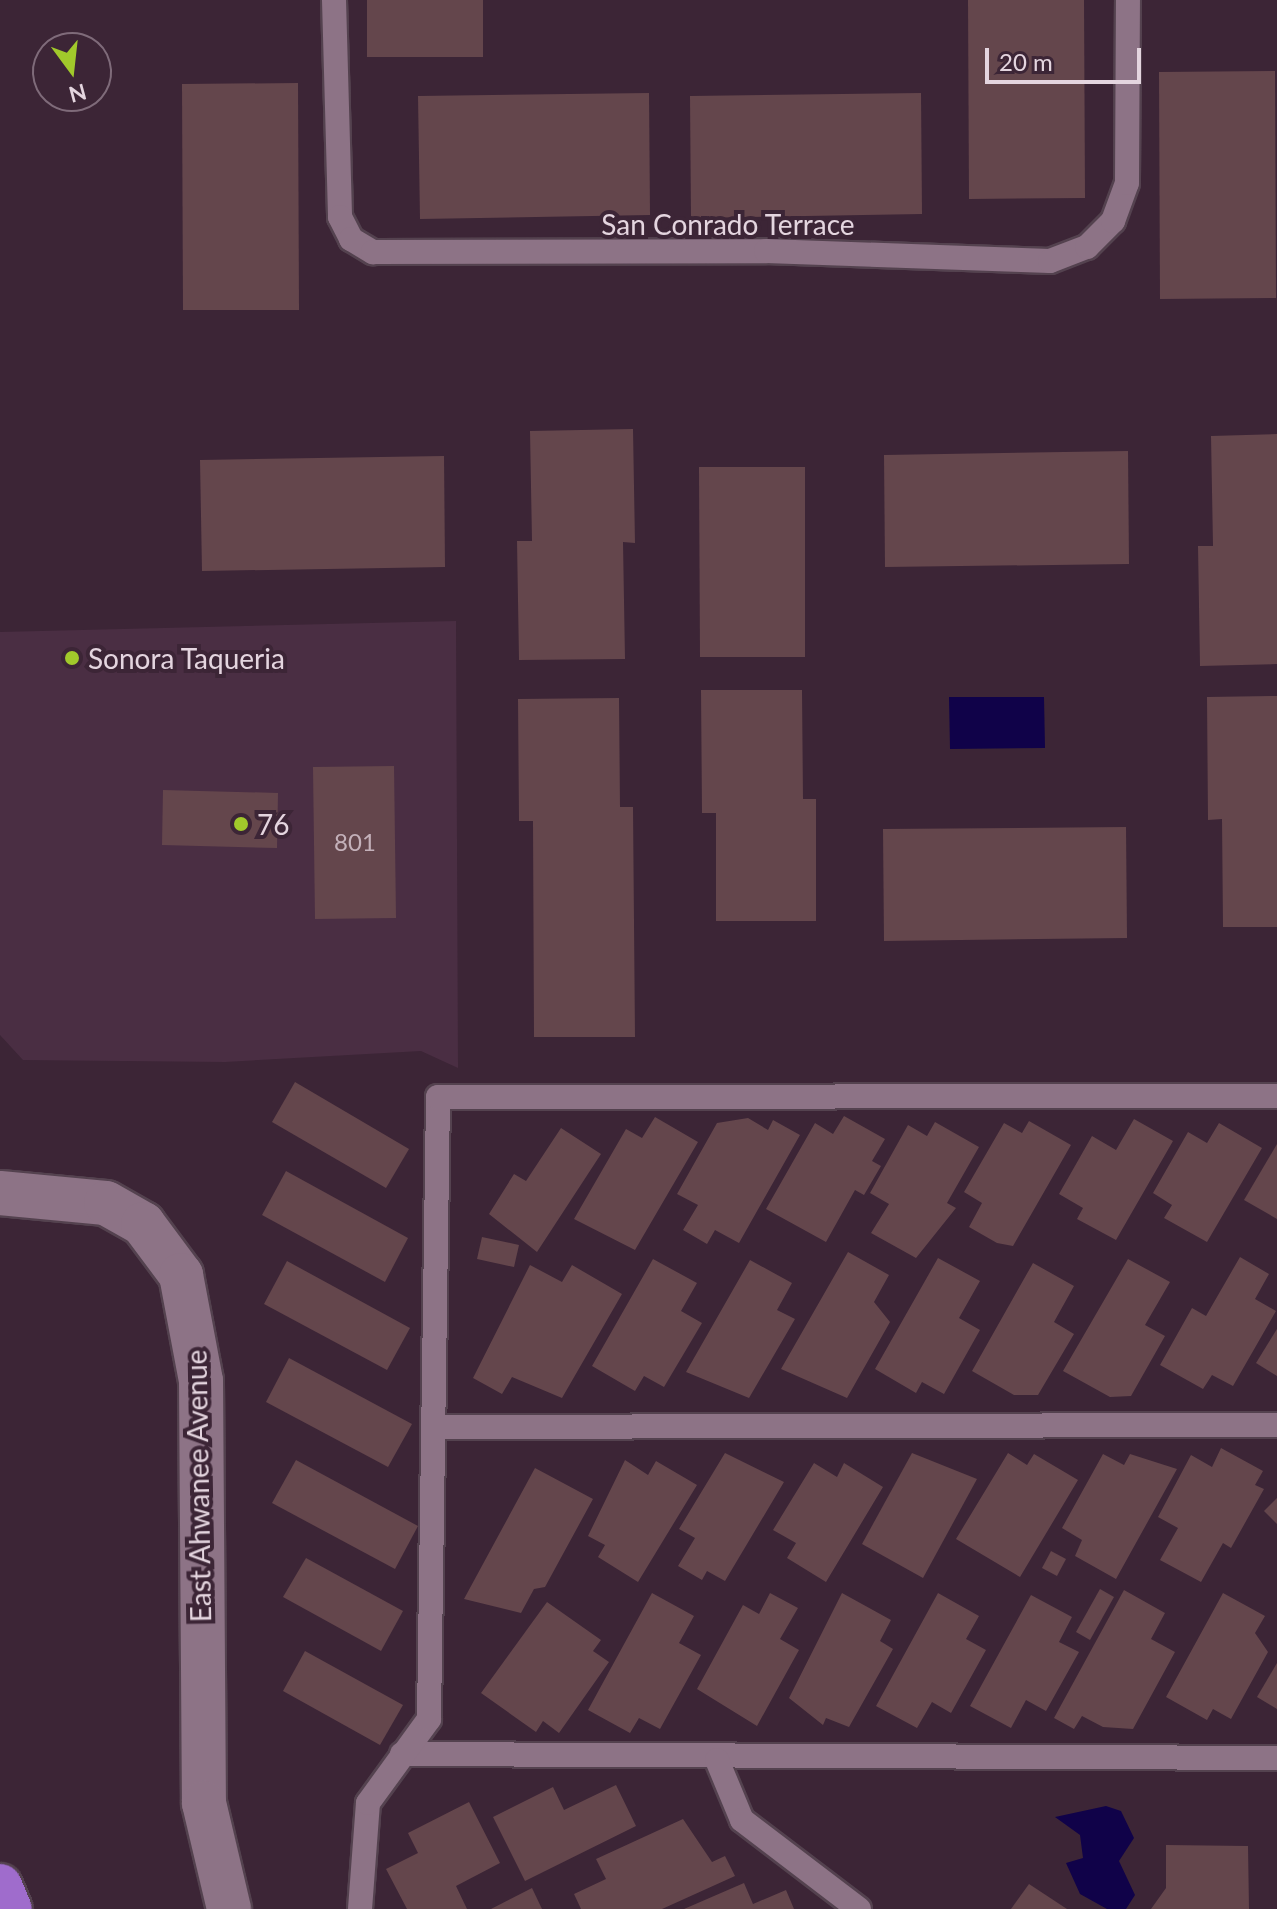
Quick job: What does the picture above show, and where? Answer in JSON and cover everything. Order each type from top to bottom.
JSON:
[{"type":"highway","points":[[0,1886],[10,1909]]},
{"type":"street","name":"East Ahwanee Avenue","points":[[0,1193],[106,1203],[143,1224],[181,1275],[201,1381],[204,1803],[229,1909]]},
{"type":"lane","name":"San Conrado Terrace","points":[[334,0],[340,217],[351,239],[373,252],[766,251],[1050,261],[1087,247],[1113,221],[1127,183],[1128,0]]},
{"type":"lane","points":[[360,1909],[368,1803],[429,1719],[438,1097],[1277,1096]]},
{"type":"lane","points":[[433,1427],[1277,1425]]},
{"type":"lane","points":[[402,1754],[717,1760],[1277,1758]]},
{"type":"lane","points":[[717,1760],[742,1820],[859,1909]]},
{"type":"shaded area","points":[[456,621],[458,1068],[421,1051],[225,1062],[23,1060],[0,1035],[0,632]]},
{"type":"shaded area","points":[[949,697],[1044,697],[1045,748],[950,749]]},
{"type":"shaded area","points":[[1106,1806],[1121,1811],[1134,1838],[1119,1861],[1135,1895],[1126,1909],[1107,1909],[1080,1894],[1066,1863],[1083,1858],[1080,1835],[1055,1817]]},
{"type":"building","points":[[367,0],[483,0],[483,57],[367,57]]},
{"type":"building","points":[[968,0],[1084,0],[1085,198],[969,199]]},
{"type":"building","points":[[1275,71],[1276,298],[1160,299],[1159,72]]},
{"type":"building","points":[[298,83],[299,310],[183,310],[182,84]]},
{"type":"building","points":[[649,93],[650,215],[420,219],[418,96]]},
{"type":"building","points":[[921,93],[922,214],[691,218],[690,96]]},
{"type":"building","points":[[633,429],[635,543],[623,542],[625,659],[519,660],[517,541],[532,541],[530,431]]},
{"type":"building","points":[[1277,434],[1277,664],[1200,666],[1198,546],[1213,546],[1211,436]]},
{"type":"building","points":[[1128,451],[1129,564],[885,567],[884,455]]},
{"type":"building","points":[[444,456],[445,567],[202,571],[200,460]]},
{"type":"building","points":[[699,467],[805,467],[805,657],[700,657]]},
{"type":"building","points":[[701,690],[802,690],[803,799],[816,799],[816,921],[716,921],[716,813],[702,813]]},
{"type":"building","points":[[1277,696],[1277,927],[1223,927],[1222,819],[1208,820],[1207,697]]},
{"type":"building","points":[[619,698],[620,807],[633,807],[635,1037],[534,1037],[533,821],[519,821],[518,699]]},
{"type":"building","points":[[394,766],[396,918],[315,919],[313,767]]},
{"type":"building","points":[[163,790],[278,793],[277,848],[162,845]]},
{"type":"building","points":[[1126,827],[1127,938],[884,941],[883,829]]},
{"type":"building","points":[[295,1082],[409,1149],[386,1188],[272,1122]]},
{"type":"building","points":[[844,1116],[885,1139],[872,1161],[881,1166],[864,1195],[855,1190],[826,1242],[766,1209],[815,1123],[833,1134]]},
{"type":"building","points":[[655,1117],[698,1142],[635,1250],[574,1219],[626,1129],[642,1138]]},
{"type":"building","points":[[748,1118],[768,1130],[773,1120],[800,1135],[739,1243],[715,1230],[707,1244],[683,1230],[698,1205],[677,1194],[717,1123]]},
{"type":"building","points":[[1134,1119],[1173,1141],[1116,1240],[1077,1219],[1083,1208],[1059,1194],[1092,1136],[1116,1150]]},
{"type":"building","points":[[1029,1121],[1071,1145],[1013,1246],[997,1243],[969,1227],[982,1203],[964,1192],[1004,1123],[1022,1133]]},
{"type":"building","points":[[935,1122],[979,1147],[947,1203],[956,1208],[916,1258],[871,1233],[889,1204],[870,1193],[908,1125],[927,1136]]},
{"type":"building","points":[[1219,1123],[1262,1148],[1207,1242],[1164,1218],[1172,1205],[1153,1193],[1188,1132],[1207,1143]]},
{"type":"building","points":[[561,1128],[601,1154],[537,1252],[489,1214],[514,1174],[526,1181]]},
{"type":"building","points":[[1277,1144],[1277,1219],[1244,1200]]},
{"type":"building","points":[[286,1171],[408,1238],[385,1282],[262,1215]]},
{"type":"building","points":[[482,1237],[519,1245],[514,1267],[477,1259]]},
{"type":"building","points":[[848,1252],[889,1275],[874,1302],[890,1322],[847,1398],[781,1369]]},
{"type":"building","points":[[1240,1257],[1269,1274],[1255,1299],[1276,1311],[1233,1386],[1212,1375],[1203,1389],[1160,1365],[1192,1308],[1206,1316]]},
{"type":"building","points":[[938,1258],[980,1281],[959,1318],[980,1330],[944,1394],[922,1382],[916,1393],[875,1369]]},
{"type":"building","points":[[653,1259],[697,1283],[681,1311],[702,1323],[664,1387],[644,1376],[635,1391],[592,1366]]},
{"type":"building","points":[[1128,1259],[1170,1282],[1145,1325],[1165,1336],[1131,1396],[1110,1397],[1063,1371]]},
{"type":"building","points":[[750,1260],[792,1283],[777,1310],[795,1319],[749,1398],[686,1372]]},
{"type":"building","points":[[287,1261],[410,1328],[387,1370],[264,1304]]},
{"type":"building","points":[[1033,1263],[1074,1286],[1054,1322],[1074,1334],[1038,1395],[1014,1395],[972,1371]]},
{"type":"building","points":[[530,1265],[562,1282],[572,1265],[622,1294],[562,1398],[512,1377],[502,1394],[473,1378]]},
{"type":"building","points":[[1277,1329],[1277,1376],[1256,1363]]},
{"type":"building","points":[[289,1358],[412,1424],[388,1467],[266,1402]]},
{"type":"building","points":[[1221,1448],[1263,1471],[1255,1485],[1264,1489],[1231,1548],[1223,1543],[1201,1582],[1160,1560],[1178,1528],[1158,1517],[1191,1455],[1212,1467]]},
{"type":"building","points":[[725,1453],[784,1482],[725,1581],[707,1571],[702,1580],[678,1566],[695,1538],[679,1529]]},
{"type":"building","points":[[912,1453],[977,1479],[923,1578],[862,1544]]},
{"type":"building","points":[[1008,1453],[1027,1465],[1034,1454],[1078,1480],[1020,1577],[956,1539]]},
{"type":"building","points":[[1103,1454],[1124,1465],[1130,1454],[1177,1469],[1116,1579],[1075,1556],[1082,1540],[1062,1528]]},
{"type":"building","points":[[296,1460],[418,1526],[395,1569],[272,1503]]},
{"type":"building","points":[[625,1460],[648,1475],[656,1461],[697,1485],[638,1582],[598,1557],[605,1545],[588,1536]]},
{"type":"building","points":[[814,1463],[837,1477],[844,1463],[883,1487],[826,1582],[787,1558],[796,1543],[773,1530]]},
{"type":"building","points":[[535,1468],[593,1499],[545,1587],[534,1589],[521,1613],[464,1599]]},
{"type":"building","points":[[1277,1498],[1277,1524],[1264,1511]]},
{"type":"building","points":[[1051,1551],[1066,1559],[1057,1576],[1042,1568]]},
{"type":"building","points":[[306,1558],[403,1611],[381,1651],[283,1597]]},
{"type":"building","points":[[1100,1589],[1114,1597],[1090,1640],[1076,1632]]},
{"type":"building","points":[[1124,1590],[1165,1613],[1151,1639],[1175,1652],[1133,1729],[1103,1727],[1082,1716],[1074,1729],[1054,1718]]},
{"type":"building","points":[[652,1593],[694,1616],[679,1643],[701,1655],[660,1729],[639,1718],[630,1733],[588,1710]]},
{"type":"building","points":[[770,1593],[798,1608],[780,1639],[799,1650],[757,1726],[697,1689],[743,1605],[759,1614]]},
{"type":"building","points":[[842,1593],[891,1620],[880,1641],[893,1649],[849,1727],[826,1718],[823,1725],[789,1698]]},
{"type":"building","points":[[938,1593],[979,1616],[966,1639],[986,1650],[951,1713],[932,1702],[917,1728],[876,1706]]},
{"type":"building","points":[[1223,1593],[1265,1616],[1255,1633],[1268,1652],[1231,1719],[1213,1709],[1207,1720],[1166,1697]]},
{"type":"building","points":[[1031,1595],[1072,1617],[1059,1642],[1079,1652],[1046,1711],[1026,1700],[1011,1728],[970,1706]]},
{"type":"building","points":[[547,1602],[601,1640],[593,1651],[609,1662],[559,1733],[543,1721],[536,1732],[481,1693]]},
{"type":"building","points":[[305,1651],[403,1705],[380,1745],[283,1691]]},
{"type":"building","points":[[1277,1663],[1277,1709],[1257,1697]]},
{"type":"building","points":[[616,1785],[636,1826],[525,1881],[493,1817],[553,1787],[564,1810]]},
{"type":"building","points":[[469,1802],[500,1863],[456,1886],[467,1909],[407,1909],[386,1869],[418,1853],[408,1833]]},
{"type":"building","points":[[683,1819],[712,1862],[725,1856],[735,1876],[662,1909],[581,1909],[574,1894],[606,1879],[596,1859]]},
{"type":"building","points":[[1166,1845],[1248,1846],[1249,1909],[1151,1909],[1166,1888]]},
{"type":"building","points":[[744,1883],[753,1904],[786,1890],[794,1909],[684,1909]]},
{"type":"building","points":[[1029,1884],[1067,1909],[1011,1909]]},
{"type":"building","points":[[532,1888],[542,1909],[491,1909]]},
{"type":"place","name":"Sonora Taqueria","points":[[72,658]]},
{"type":"place","name":"76","points":[[241,824]]}]
